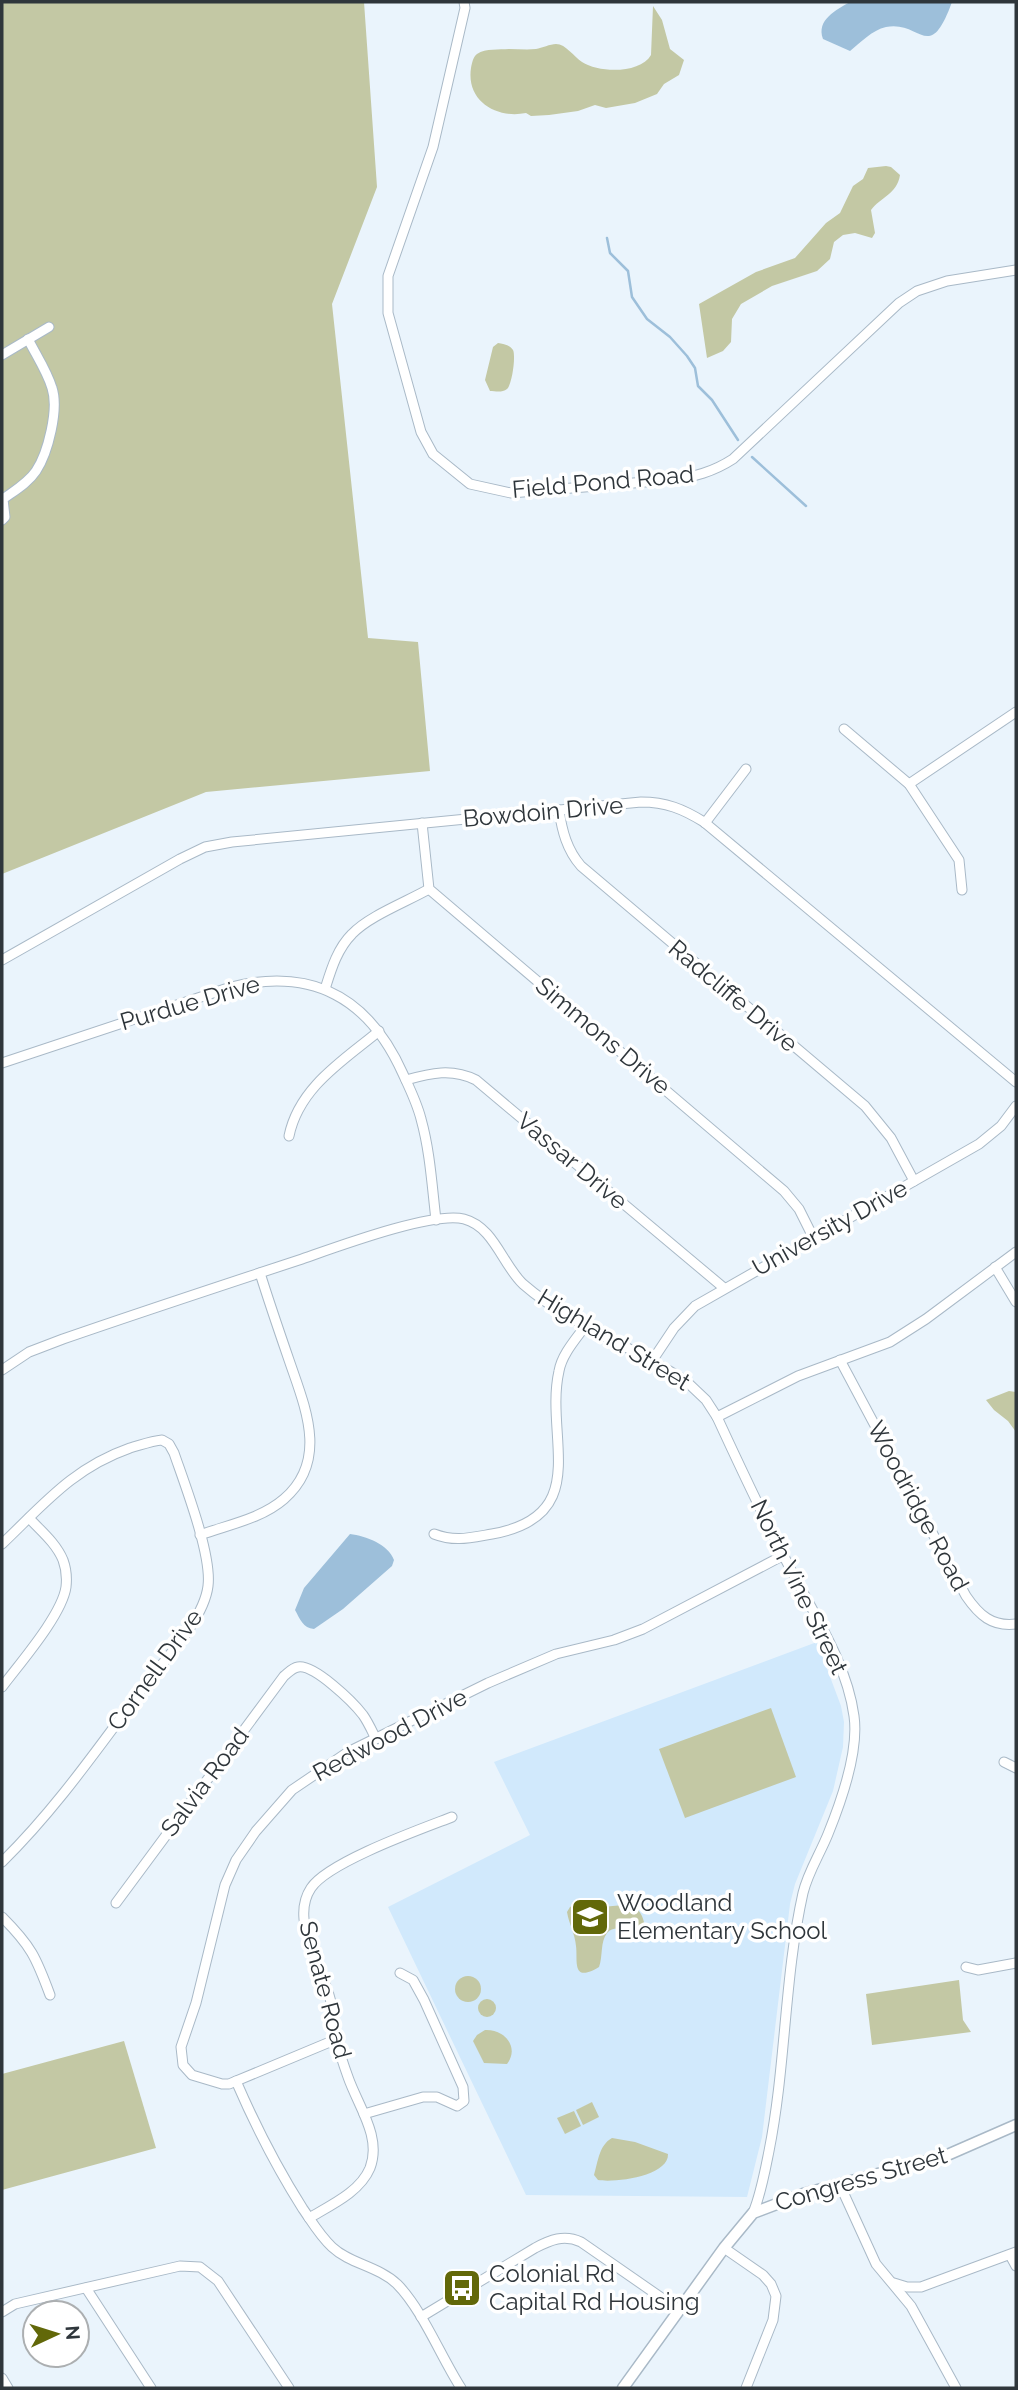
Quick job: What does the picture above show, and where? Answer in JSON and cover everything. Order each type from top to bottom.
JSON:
[{"type":"main road","name":"Congress Street","points":[[623,2388],[724,2248],[753,2213],[795,2196],[945,2156],[1016,2125]]},
{"type":"street","name":"Field Pond Road","points":[[464,2],[465,8],[433,147],[388,276],[387,295],[388,313],[422,432],[433,454],[470,484],[511,493],[670,480],[716,470],[733,459],[899,303],[918,291],[947,281],[1016,270]]},
{"type":"street","points":[[2,355],[49,327]]},
{"type":"street","points":[[2,520],[5,517],[3,499],[36,471],[55,411],[52,388],[28,339]]},
{"type":"street","points":[[909,784],[1016,712]]},
{"type":"street","points":[[844,729],[909,784],[959,860],[962,890]]},
{"type":"street","points":[[705,823],[746,769]]},
{"type":"street","name":"Bowdoin Drive","points":[[2,960],[205,847],[237,841],[422,823],[660,803],[681,809],[705,823],[1016,1082]]},
{"type":"street","name":"Radcliffe Drive","points":[[559,810],[564,838],[573,857],[581,866],[865,1106],[891,1138],[914,1181]]},
{"type":"street","points":[[325,989],[338,954],[352,934],[363,925],[429,889],[422,823]]},
{"type":"street","name":"Simmons Drive","points":[[429,889],[759,1168],[792,1200],[806,1220],[813,1237]]},
{"type":"street","name":"Purdue Drive","points":[[2,1063],[248,982],[291,981],[325,989],[357,1008],[379,1031],[406,1080],[424,1132],[436,1220]]},
{"type":"street","points":[[289,1136],[299,1109],[316,1084],[379,1031]]},
{"type":"street","name":"Vassar Drive","points":[[406,1080],[450,1072],[476,1080],[724,1288]]},
{"type":"street","name":"University Drive","points":[[652,1361],[690,1310],[985,1140],[1001,1126],[1016,1106]]},
{"type":"street","name":"Highland Street","points":[[2,1370],[29,1352],[56,1341],[260,1273],[373,1236],[436,1220],[462,1219],[478,1225],[487,1233],[523,1284],[542,1299],[695,1388],[711,1406],[717,1418]]},
{"type":"street","points":[[717,1418],[798,1376],[899,1337],[1016,1252]]},
{"type":"street","points":[[995,1267],[1016,1303]]},
{"type":"street","points":[[200,1535],[263,1513],[277,1505],[299,1483],[309,1459],[307,1413],[260,1273]]},
{"type":"street","points":[[434,1534],[458,1539],[499,1533],[528,1522],[546,1506],[558,1479],[556,1389],[559,1370],[586,1325]]},
{"type":"street","name":"Woodridge Road","points":[[840,1360],[966,1596],[976,1611],[988,1620],[1002,1625],[1016,1624]]},
{"type":"street","name":"North Vine Street","points":[[717,1418],[822,1629],[845,1680],[855,1717],[850,1763],[843,1791],[803,1892],[791,1970],[777,2105],[753,2213]]},
{"type":"street","name":"Cornell Drive","points":[[2,1862],[74,1781],[199,1612],[209,1579],[206,1556],[174,1453],[169,1444],[162,1440],[101,1459],[83,1469],[29,1518]]},
{"type":"street","points":[[2,1544],[29,1518],[52,1542],[62,1558],[66,1572],[66,1586],[58,1608],[2,1687]]},
{"type":"street","name":"Redwood Drive","points":[[236,2081],[222,2084],[192,2075],[183,2065],[180,2053],[197,2003],[220,1903],[231,1870],[269,1814],[292,1790],[338,1758],[488,1683],[546,1658],[614,1640],[643,1629],[784,1555]]},
{"type":"street","name":"Salvia Road","points":[[116,1903],[284,1676],[299,1667],[320,1675],[362,1714],[376,1739]]},
{"type":"street","points":[[1004,1762],[1016,1768]]},
{"type":"street","name":"Senate Road","points":[[310,2218],[353,2189],[367,2174],[374,2147],[337,2039],[330,1997],[304,1919],[304,1905],[311,1889],[335,1870],[412,1832],[452,1817]]},
{"type":"street","points":[[2,1917],[23,1938],[34,1954],[50,1995]]},
{"type":"street","points":[[966,1967],[978,1970],[1016,1963]]},
{"type":"street","points":[[363,2113],[423,2098],[437,2098],[457,2106],[464,2101],[463,2087],[424,2000],[413,1980],[400,1973]]},
{"type":"street","points":[[337,2039],[236,2081],[283,2179],[321,2234],[340,2253],[382,2273],[397,2284],[421,2317],[461,2388]]},
{"type":"street","points":[[839,2183],[876,2264],[911,2306],[956,2388]]},
{"type":"street","points":[[421,2317],[536,2248],[552,2240],[564,2238],[581,2242],[679,2310]]},
{"type":"street","points":[[724,2248],[763,2275],[776,2296],[773,2320],[746,2388]]},
{"type":"street","points":[[893,2283],[921,2287],[1013,2253],[1016,2266]]},
{"type":"street","points":[[2,2312],[15,2304],[180,2266],[196,2266],[206,2270],[220,2283],[289,2388]]},
{"type":"street","points":[[86,2288],[151,2388]]},
{"type":"street","points":[[2,2378],[8,2388]]},
{"type":"shaded area","points":[[850,2],[952,2],[937,32],[930,36],[898,26],[886,27],[871,34],[850,51],[823,39],[822,26],[829,16]]},
{"type":"shaded area","points":[[350,1534],[382,1545],[394,1560],[392,1566],[343,1609],[314,1629],[307,1627],[295,1610],[304,1588]]},
{"type":"shaded area","name":"Woodland Elementary School","points":[[817,1642],[841,1706],[844,1722],[843,1747],[833,1791],[795,1884],[790,1904],[762,2137],[747,2197],[526,2195],[388,1907],[530,1835],[494,1762]]},
{"type":"green space","points":[[2,2],[364,2],[377,187],[332,304],[368,638],[418,642],[430,771],[206,792],[2,874]]},
{"type":"green space","points":[[653,6],[662,20],[670,49],[684,60],[679,75],[664,84],[657,94],[635,103],[606,108],[595,105],[578,111],[531,116],[526,113],[494,110],[485,105],[473,90],[473,60],[477,54],[488,50],[536,49],[556,44],[567,48],[589,66],[619,70],[638,66],[651,55]]},
{"type":"green space","points":[[886,166],[900,175],[896,187],[871,210],[875,233],[872,238],[855,233],[843,235],[834,242],[830,259],[817,271],[772,286],[741,304],[732,319],[731,342],[723,351],[707,358],[699,304],[756,272],[795,258],[826,223],[840,213],[853,186],[863,179],[868,168]]},
{"type":"green space","points":[[498,343],[513,350],[513,370],[507,389],[490,391],[485,380],[493,347]]},
{"type":"green space","points":[[1009,1391],[1016,1392],[1016,1432],[986,1400]]},
{"type":"green space","points":[[771,1708],[796,1777],[685,1818],[659,1749]]},
{"type":"green space","points":[[582,1901],[592,1906],[623,1905],[636,1908],[644,1922],[636,1929],[616,1929],[607,1933],[599,1967],[584,1973],[578,1968],[567,1912],[570,1907]]},
{"type":"green space","points":[[468,1976],[477,1980],[481,1989],[477,1998],[468,2002],[459,1998],[455,1989],[459,1980]]},
{"type":"green space","points":[[959,1980],[963,2020],[971,2032],[872,2045],[866,1994]]},
{"type":"green space","points":[[487,1999],[493,2002],[496,2008],[493,2014],[487,2017],[481,2014],[478,2008],[481,2002]]},
{"type":"green space","points":[[485,2030],[498,2032],[508,2040],[512,2051],[507,2064],[484,2063],[473,2041]]},
{"type":"green space","points":[[124,2041],[156,2148],[2,2190],[2,2074]]},
{"type":"green space","points":[[592,2102],[599,2117],[583,2125],[576,2110]]},
{"type":"green space","points":[[574,2111],[581,2126],[565,2134],[557,2118]]},
{"type":"green space","points":[[612,2138],[635,2142],[668,2154],[666,2162],[651,2173],[640,2176],[598,2180],[594,2175],[600,2154],[604,2145]]},
{"type":"waterway","points":[[607,238],[610,253],[628,271],[632,297],[647,319],[670,337],[687,356],[695,368],[698,386],[712,400],[738,440]]},
{"type":"waterway","points":[[752,457],[806,506]]},
{"type":"place","name":"Woodland Elementary School","points":[[590,1917]]},
{"type":"place","name":"Colonial Rd Capital Rd Housing","points":[[462,2288]]}]
